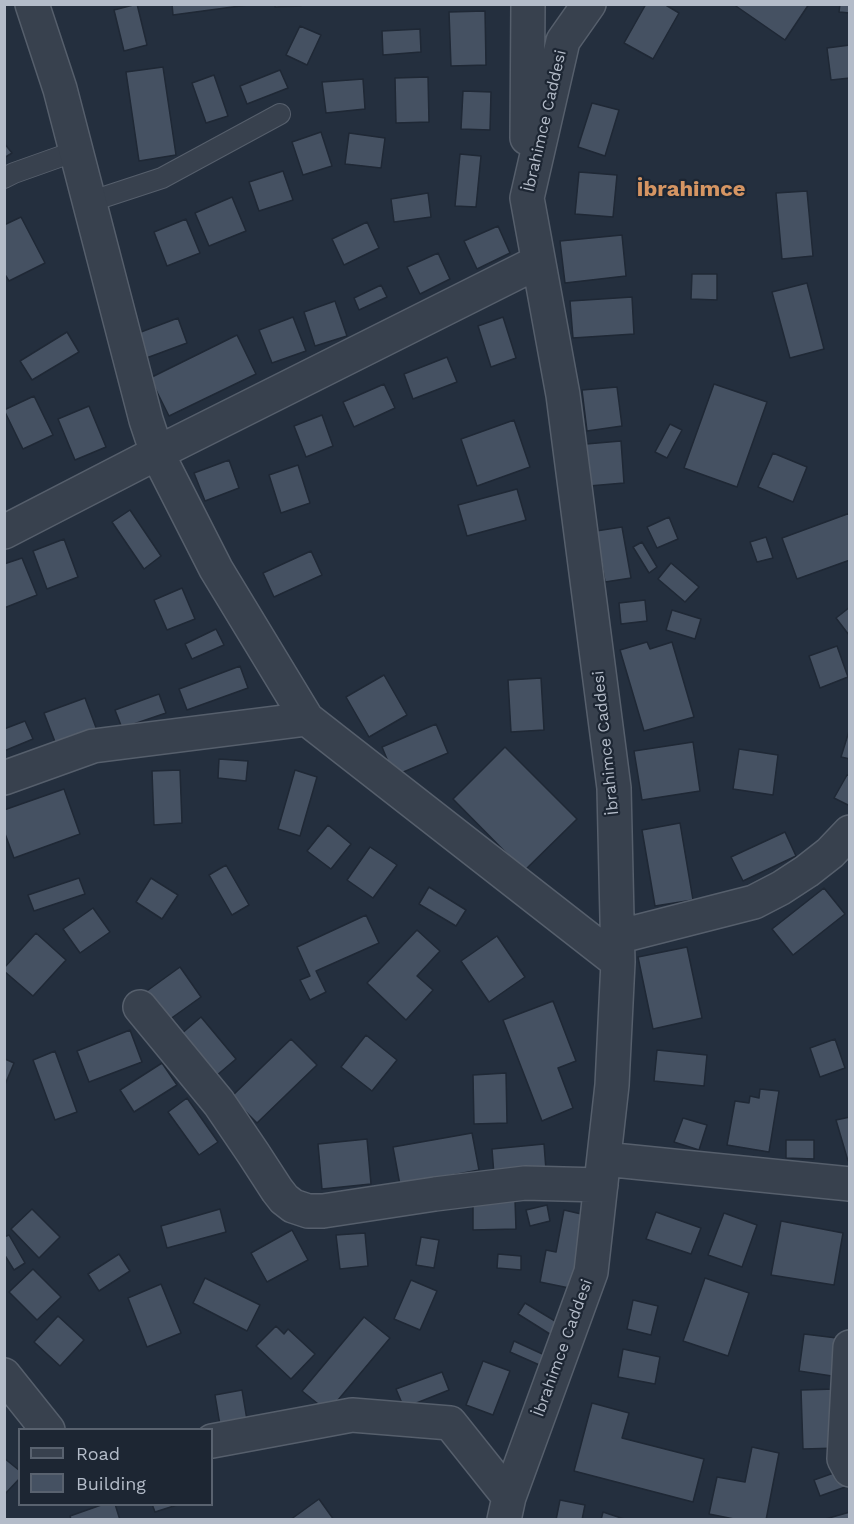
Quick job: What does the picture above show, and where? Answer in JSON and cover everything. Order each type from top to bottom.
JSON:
[{"type":"street","points":[[32,4],[60,89],[146,420],[157,453],[216,569],[307,719],[617,950],[754,902],[782,888],[830,853],[849,832]]},
{"type":"street","points":[[527,198],[528,4]]},
{"type":"street","name":"İbrahimce Caddesi","points":[[507,1508],[591,1272],[612,1085],[617,950],[614,788],[563,395],[527,198],[563,41],[589,4]]},
{"type":"street","points":[[4,532],[538,262]]},
{"type":"street","points":[[4,778],[93,746],[307,719]]},
{"type":"street","points":[[140,1007],[219,1103],[284,1199],[293,1206],[308,1211],[323,1211],[603,1172],[849,1184]]},
{"type":"street","points":[[849,1347],[844,1459],[849,1470]]},
{"type":"street","points":[[4,1375],[46,1428]]},
{"type":"street","points":[[213,1441],[352,1415],[450,1423],[507,1508]]},
{"type":"lane","points":[[89,202],[162,178],[280,114]]},
{"type":"lane","points":[[4,178],[76,151]]},
{"type":"building","points":[[137,4],[147,45],[124,51],[114,10]]},
{"type":"building","points":[[172,4],[255,4],[173,15]]},
{"type":"building","points":[[275,4],[301,4],[301,6],[275,7]]},
{"type":"building","points":[[646,4],[664,4],[679,13],[653,59],[624,43]]},
{"type":"building","points":[[733,4],[809,4],[785,40]]},
{"type":"building","points":[[840,4],[850,4],[850,13],[839,12]]},
{"type":"building","points":[[485,11],[486,65],[451,66],[449,12]]},
{"type":"building","points":[[300,26],[321,35],[307,65],[286,55]]},
{"type":"building","points":[[420,29],[421,52],[383,55],[382,31]]},
{"type":"building","points":[[850,45],[850,78],[831,80],[827,48]]},
{"type":"building","points":[[163,67],[176,155],[139,161],[126,72]]},
{"type":"building","points":[[280,70],[288,88],[247,104],[240,86]]},
{"type":"building","points":[[214,75],[228,116],[206,123],[192,83]]},
{"type":"building","points":[[428,77],[429,122],[396,123],[395,78]]},
{"type":"building","points":[[363,79],[365,109],[326,113],[322,82]]},
{"type":"building","points":[[463,91],[491,92],[490,130],[461,129]]},
{"type":"building","points":[[592,103],[619,110],[605,156],[578,147]]},
{"type":"building","points":[[321,132],[332,166],[303,175],[292,142]]},
{"type":"building","points":[[349,133],[385,138],[381,168],[345,164]]},
{"type":"building","points":[[4,143],[12,153],[4,158]]},
{"type":"building","points":[[460,154],[481,156],[476,207],[455,206]]},
{"type":"building","points":[[283,171],[293,200],[259,211],[249,182]]},
{"type":"building","points":[[579,172],[617,175],[613,217],[575,214]]},
{"type":"building","points":[[807,191],[813,256],[782,259],[776,193]]},
{"type":"building","points":[[428,193],[431,217],[394,222],[391,199]]},
{"type":"building","points":[[232,197],[246,231],[209,246],[195,213]]},
{"type":"building","points":[[21,217],[45,263],[9,281],[4,273],[4,225]]},
{"type":"building","points":[[186,219],[200,253],[167,266],[154,232]]},
{"type":"building","points":[[367,222],[379,248],[344,265],[332,239]]},
{"type":"building","points":[[498,226],[510,253],[477,269],[464,241]]},
{"type":"building","points":[[622,235],[626,276],[565,283],[560,241]]},
{"type":"building","points":[[438,253],[450,279],[420,294],[407,267]]},
{"type":"building","points":[[692,274],[717,274],[717,300],[691,299]]},
{"type":"building","points":[[807,283],[824,349],[790,358],[772,292]]},
{"type":"building","points":[[381,285],[387,297],[359,310],[354,298]]},
{"type":"building","points":[[632,297],[634,334],[573,338],[570,301]]},
{"type":"building","points":[[335,301],[347,336],[315,346],[304,312]]},
{"type":"building","points":[[293,317],[306,351],[272,363],[259,330]]},
{"type":"building","points":[[503,317],[516,358],[491,367],[478,326]]},
{"type":"building","points":[[178,318],[187,343],[141,360],[133,335]]},
{"type":"building","points":[[67,332],[79,352],[32,380],[20,361]]},
{"type":"building","points":[[237,335],[256,374],[169,416],[150,378]]},
{"type":"building","points":[[447,357],[457,382],[413,399],[404,374]]},
{"type":"building","points":[[384,384],[395,408],[354,427],[343,402]]},
{"type":"building","points":[[714,384],[767,402],[737,487],[684,468]]},
{"type":"building","points":[[617,387],[622,426],[587,431],[582,390]]},
{"type":"building","points":[[34,396],[53,435],[23,449],[4,410]]},
{"type":"building","points":[[89,406],[106,447],[75,460],[58,419]]},
{"type":"building","points":[[322,415],[333,446],[306,457],[294,426]]},
{"type":"building","points":[[514,420],[530,467],[477,486],[461,439]]},
{"type":"building","points":[[670,424],[682,430],[667,458],[655,452]]},
{"type":"building","points":[[621,441],[624,483],[589,486],[586,444]]},
{"type":"building","points":[[773,453],[807,467],[793,502],[758,487]]},
{"type":"building","points":[[229,460],[239,488],[205,501],[194,473]]},
{"type":"building","points":[[298,465],[310,503],[281,513],[269,475]]},
{"type":"building","points":[[517,489],[526,520],[467,536],[458,505]]},
{"type":"building","points":[[130,510],[161,556],[144,569],[112,522]]},
{"type":"building","points":[[850,513],[850,560],[797,579],[782,538]]},
{"type":"building","points":[[669,517],[678,539],[657,548],[647,527]]},
{"type":"building","points":[[622,527],[631,578],[605,582],[596,531]]},
{"type":"building","points":[[766,537],[773,558],[757,562],[750,542]]},
{"type":"building","points":[[64,539],[78,577],[47,589],[33,551]]},
{"type":"building","points":[[642,542],[657,567],[649,573],[633,547]]},
{"type":"building","points":[[311,551],[322,575],[274,597],[263,573]]},
{"type":"building","points":[[22,558],[37,595],[4,608],[4,564]]},
{"type":"building","points":[[671,563],[699,587],[685,602],[658,579]]},
{"type":"building","points":[[182,588],[195,619],[167,630],[154,600]]},
{"type":"building","points":[[645,600],[647,621],[621,624],[619,603]]},
{"type":"building","points":[[850,607],[850,634],[849,635],[836,618]]},
{"type":"building","points":[[672,610],[701,619],[695,639],[666,630]]},
{"type":"building","points":[[216,629],[224,645],[192,659],[185,644]]},
{"type":"building","points":[[647,642],[650,649],[672,642],[694,717],[644,731],[620,650]]},
{"type":"building","points":[[837,646],[848,677],[820,688],[809,656]]},
{"type":"building","points":[[240,666],[248,688],[187,710],[179,689]]},
{"type":"building","points":[[384,675],[407,715],[369,737],[346,697]]},
{"type":"building","points":[[541,678],[544,730],[511,732],[508,680]]},
{"type":"building","points":[[159,694],[166,713],[122,728],[115,710]]},
{"type":"building","points":[[85,698],[98,733],[57,747],[44,713]]},
{"type":"building","points":[[25,721],[33,739],[4,751],[4,729]]},
{"type":"building","points":[[436,724],[448,753],[394,776],[382,747]]},
{"type":"building","points":[[850,728],[850,759],[841,757]]},
{"type":"building","points":[[693,742],[700,791],[642,800],[634,751]]},
{"type":"building","points":[[505,747],[577,819],[524,871],[453,799]]},
{"type":"building","points":[[739,749],[778,755],[773,795],[733,789]]},
{"type":"building","points":[[219,759],[248,761],[246,781],[218,778]]},
{"type":"building","points":[[180,770],[182,823],[154,825],[152,771]]},
{"type":"building","points":[[295,770],[317,777],[300,836],[278,829]]},
{"type":"building","points":[[847,775],[850,776],[850,806],[834,798]]},
{"type":"building","points":[[64,789],[80,834],[14,858],[4,831],[4,810]]},
{"type":"building","points":[[680,823],[693,900],[655,906],[642,830]]},
{"type":"building","points":[[328,825],[351,844],[331,869],[307,851]]},
{"type":"building","points":[[785,832],[796,856],[743,881],[731,857]]},
{"type":"building","points":[[370,847],[397,865],[373,898],[347,880]]},
{"type":"building","points":[[226,865],[249,905],[232,915],[209,875]]},
{"type":"building","points":[[79,878],[85,894],[34,911],[28,895]]},
{"type":"building","points":[[151,878],[178,895],[162,919],[136,902]]},
{"type":"building","points":[[429,887],[466,910],[456,926],[419,904]]},
{"type":"building","points":[[824,888],[845,914],[793,955],[772,929]]},
{"type":"building","points":[[93,908],[110,932],[80,953],[63,929]]},
{"type":"building","points":[[366,915],[379,943],[316,971],[326,992],[310,1000],[300,980],[310,976],[297,947]]},
{"type":"building","points":[[417,930],[440,951],[417,976],[433,990],[406,1020],[367,983]]},
{"type":"building","points":[[36,933],[66,960],[33,996],[4,971],[4,968]]},
{"type":"building","points":[[497,936],[525,977],[489,1002],[461,961]]},
{"type":"building","points":[[687,947],[702,1018],[653,1029],[638,957]]},
{"type":"building","points":[[180,967],[201,997],[166,1022],[144,993]]},
{"type":"building","points":[[553,1001],[576,1061],[558,1068],[573,1108],[542,1121],[503,1020]]},
{"type":"building","points":[[201,1017],[236,1059],[216,1076],[180,1035]]},
{"type":"building","points":[[130,1030],[142,1062],[89,1082],[77,1051]]},
{"type":"building","points":[[366,1035],[397,1060],[372,1091],[341,1067]]},
{"type":"building","points":[[291,1039],[317,1065],[257,1123],[231,1097]]},
{"type":"building","points":[[835,1039],[845,1068],[820,1077],[810,1048]]},
{"type":"building","points":[[657,1050],[707,1055],[704,1086],[654,1081]]},
{"type":"building","points":[[55,1051],[77,1112],[55,1120],[33,1060]]},
{"type":"building","points":[[4,1060],[14,1063],[4,1087]]},
{"type":"building","points":[[162,1063],[177,1085],[134,1112],[120,1090]]},
{"type":"building","points":[[506,1073],[507,1123],[474,1124],[473,1075]]},
{"type":"building","points":[[760,1089],[779,1091],[769,1152],[727,1145],[735,1101],[749,1103],[750,1096],[759,1098]]},
{"type":"building","points":[[187,1098],[218,1142],[199,1155],[168,1112]]},
{"type":"building","points":[[850,1117],[850,1160],[848,1161],[836,1120]]},
{"type":"building","points":[[683,1118],[707,1125],[699,1150],[674,1142]]},
{"type":"building","points":[[472,1133],[479,1170],[400,1185],[393,1147]]},
{"type":"building","points":[[367,1139],[371,1184],[322,1189],[318,1144]]},
{"type":"building","points":[[786,1140],[814,1140],[814,1159],[786,1158]]},
{"type":"building","points":[[544,1144],[546,1170],[494,1175],[492,1149]]},
{"type":"building","points":[[515,1200],[516,1229],[473,1230],[473,1202]]},
{"type":"building","points":[[547,1205],[550,1221],[530,1226],[526,1210]]},
{"type":"building","points":[[32,1209],[60,1237],[39,1258],[11,1229]]},
{"type":"building","points":[[220,1209],[226,1232],[167,1248],[161,1226]]},
{"type":"building","points":[[564,1210],[590,1216],[574,1289],[540,1282],[546,1250],[556,1252]]},
{"type":"building","points":[[656,1212],[701,1228],[691,1254],[646,1239]]},
{"type":"building","points":[[724,1213],[757,1225],[742,1267],[708,1255]]},
{"type":"building","points":[[781,1221],[843,1233],[834,1285],[771,1275]]},
{"type":"building","points":[[292,1230],[308,1260],[267,1282],[251,1253]]},
{"type":"building","points":[[365,1233],[368,1266],[340,1269],[336,1235]]},
{"type":"building","points":[[9,1235],[25,1263],[14,1270],[4,1254],[4,1237]]},
{"type":"building","points":[[421,1237],[439,1240],[434,1268],[416,1265]]},
{"type":"building","points":[[119,1254],[130,1271],[99,1291],[88,1274]]},
{"type":"building","points":[[498,1254],[521,1256],[521,1270],[497,1268]]},
{"type":"building","points":[[33,1269],[61,1297],[37,1320],[9,1292]]},
{"type":"building","points":[[205,1278],[260,1305],[247,1331],[193,1303]]},
{"type":"building","points":[[705,1278],[749,1293],[728,1356],[683,1341]]},
{"type":"building","points":[[411,1280],[437,1291],[420,1330],[394,1319]]},
{"type":"building","points":[[161,1284],[181,1333],[147,1347],[128,1298]]},
{"type":"building","points":[[633,1300],[658,1306],[651,1335],[627,1329]]},
{"type":"building","points":[[525,1303],[560,1324],[553,1336],[518,1314]]},
{"type":"building","points":[[58,1316],[84,1340],[60,1366],[34,1342]]},
{"type":"building","points":[[364,1317],[390,1338],[328,1412],[302,1391]]},
{"type":"building","points":[[276,1326],[284,1334],[288,1329],[315,1354],[291,1379],[256,1346]]},
{"type":"building","points":[[804,1334],[837,1338],[832,1376],[799,1371]]},
{"type":"building","points":[[514,1341],[549,1357],[544,1367],[510,1352]]},
{"type":"building","points":[[623,1349],[660,1357],[655,1384],[618,1377]]},
{"type":"building","points":[[483,1361],[510,1371],[493,1415],[466,1405]]},
{"type":"building","points":[[442,1372],[449,1390],[404,1408],[396,1389]]},
{"type":"building","points":[[836,1389],[839,1448],[803,1449],[801,1390]]},
{"type":"building","points":[[242,1390],[249,1432],[222,1437],[215,1395]]},
{"type":"building","points":[[592,1403],[629,1413],[622,1438],[704,1459],[693,1502],[574,1471]]},
{"type":"building","points":[[752,1447],[779,1453],[766,1520],[739,1520],[709,1514],[717,1477],[745,1482]]},
{"type":"building","points":[[4,1458],[18,1469],[18,1480],[4,1495]]},
{"type":"building","points":[[842,1470],[848,1486],[820,1496],[814,1480]]},
{"type":"building","points":[[319,1499],[334,1520],[290,1520]]},
{"type":"building","points":[[560,1500],[585,1505],[582,1520],[556,1520]]},
{"type":"building","points":[[98,1506],[116,1506],[120,1520],[71,1520],[70,1516]]},
{"type":"building","points":[[153,1506],[174,1506],[155,1512]]},
{"type":"building","points":[[603,1512],[627,1520],[601,1520]]},
{"type":"building","points":[[850,1512],[850,1520],[822,1520]]},
{"type":"district","name":"İbrahimce","points":[[691,190]]}]
